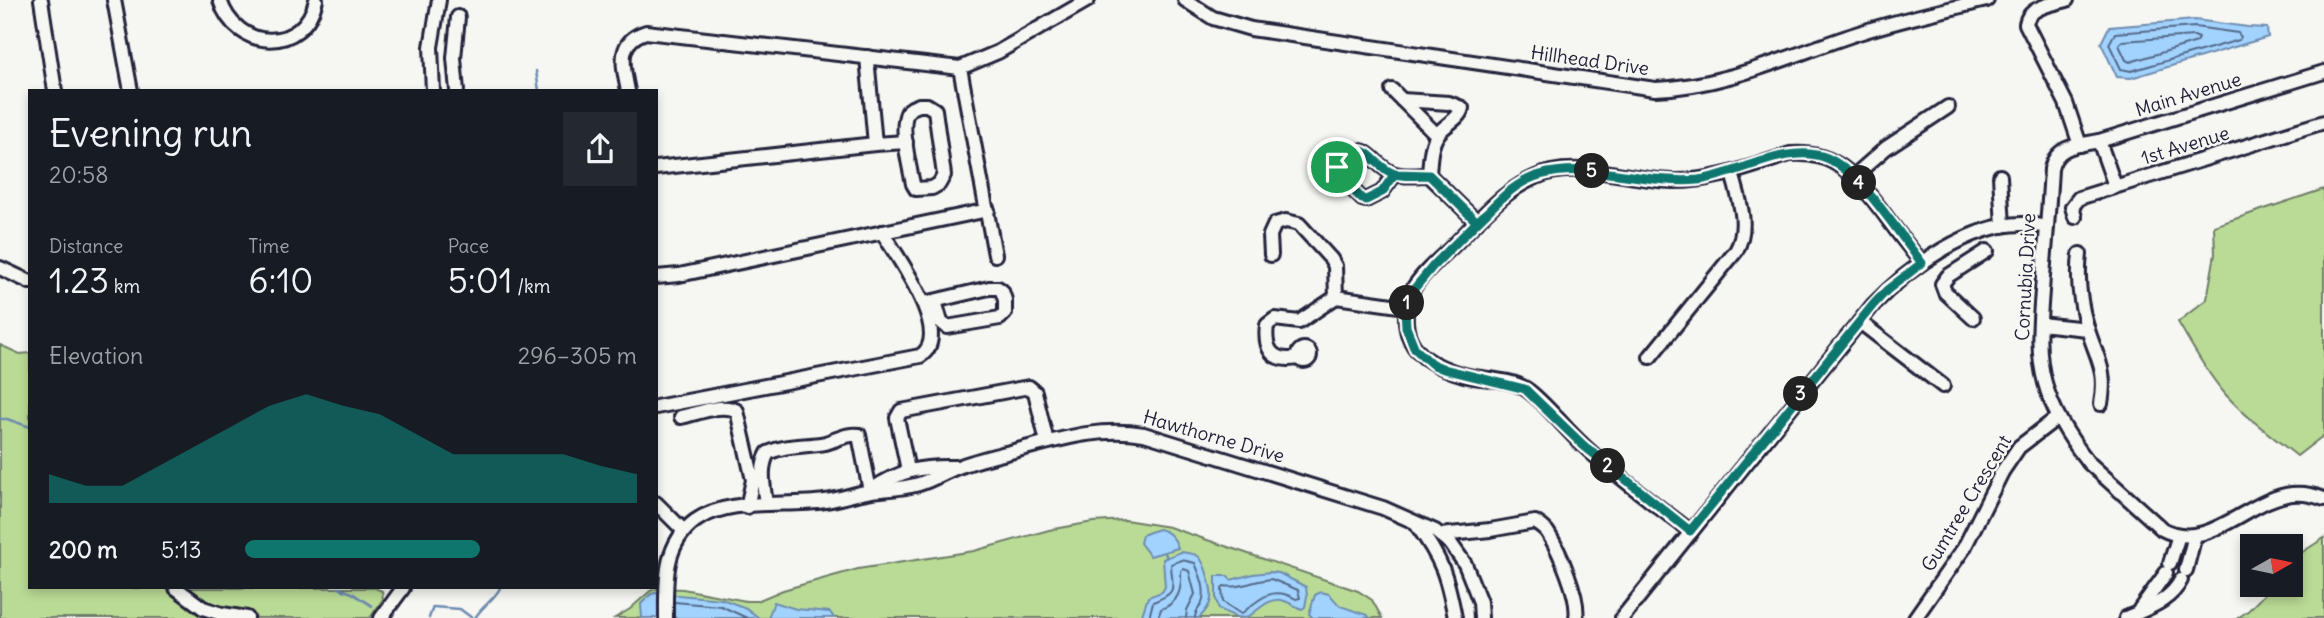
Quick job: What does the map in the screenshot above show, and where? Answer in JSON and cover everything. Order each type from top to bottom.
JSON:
[{"type":"street","points":[[41,0],[55,89]]},
{"type":"street","points":[[114,0],[131,89]]},
{"type":"street","points":[[220,0],[228,19],[238,30],[265,40],[280,39],[294,33],[306,23],[316,0]]},
{"type":"street","points":[[433,89],[431,47],[439,0]]},
{"type":"street","points":[[628,89],[624,64],[626,47],[630,40],[646,32],[960,68],[998,52],[1088,0]]},
{"type":"street","name":"Hillhead Drive","points":[[1185,0],[1213,18],[1251,29],[1655,89],[1684,87],[1718,80],[1863,32],[1987,0]]},
{"type":"street","points":[[2067,0],[2031,13],[2026,24],[2066,103],[2080,145]]},
{"type":"street","points":[[457,89],[454,58],[458,17]]},
{"type":"street","points":[[867,57],[875,144]]},
{"type":"street","points":[[960,68],[995,255]]},
{"type":"street","name":"Main Avenue","points":[[2062,149],[2099,141],[2324,72]]},
{"type":"street","points":[[1429,175],[1434,141],[1437,135],[1460,115],[1460,106],[1397,95],[1437,135]]},
{"type":"street","points":[[919,106],[932,106],[935,110],[944,169],[943,180],[939,184],[922,189],[914,186],[905,142],[905,121],[909,110],[919,106]]},
{"type":"street","points":[[1854,176],[1886,148],[1948,107]]},
{"type":"street","name":"1st Avenue","points":[[2075,217],[2072,207],[2076,201],[2115,186],[2324,122]]},
{"type":"street","points":[[2099,141],[2115,186]]},
{"type":"street","points":[[658,168],[905,142]]},
{"type":"street","name":"Cornubia Drive","points":[[2062,149],[2053,161],[2051,169],[2039,347],[2044,382],[2058,417],[2089,463],[2155,524],[2171,534],[2195,535],[2211,531],[2278,497],[2302,494],[2324,499]]},
{"type":"street","points":[[1395,174],[1382,192],[1366,200],[1340,177],[1337,167],[1350,153],[1362,151],[1395,174],[1429,175],[1477,222]]},
{"type":"street","points":[[1690,531],[1584,446],[1525,389],[1444,369],[1422,356],[1410,339],[1405,307],[1409,295],[1422,278],[1508,192],[1537,176],[1555,171],[1592,171],[1674,181],[1700,180],[1732,173],[1790,154],[1802,153],[1826,158],[1854,176],[1922,263]]},
{"type":"street","points":[[1650,357],[1736,251],[1741,241],[1743,216],[1732,173]]},
{"type":"street","points":[[2000,176],[2003,226]]},
{"type":"street","points":[[658,277],[678,275],[988,210]]},
{"type":"street","points":[[1271,255],[1270,235],[1275,224],[1286,221],[1298,223],[1333,262],[1336,297]]},
{"type":"street","points":[[1622,618],[1887,290],[1922,263],[1973,234],[2024,224],[2047,227]]},
{"type":"street","points":[[881,232],[947,327],[1000,318],[1006,308],[1002,291],[994,287],[930,302]]},
{"type":"street","points":[[1973,318],[1945,292],[1942,285],[1948,276],[1987,251]]},
{"type":"street","points":[[2080,254],[2078,284],[2087,329],[2103,372],[2101,404]]},
{"type":"street","points":[[1937,255],[1948,276]]},
{"type":"street","points":[[0,268],[28,281]]},
{"type":"street","points":[[1297,358],[1282,358],[1270,353],[1266,347],[1267,325],[1275,319],[1298,323],[1336,297],[1405,307]]},
{"type":"street","points":[[658,407],[920,356],[929,346],[930,302]]},
{"type":"street","points":[[1860,322],[1942,386]]},
{"type":"street","points":[[2040,324],[2087,329]]},
{"type":"street","points":[[901,489],[907,471],[897,418],[901,411],[1029,387],[1035,392],[1047,442]]},
{"type":"street","points":[[681,417],[718,409],[730,408],[737,411],[752,474],[747,507]]},
{"type":"street","name":"Gumtree Crescent","points":[[1915,618],[1964,548],[2002,472],[2019,447],[2058,417]]},
{"type":"street","name":"Hawthorne Drive","points":[[684,531],[706,515],[721,510],[825,501],[870,491],[901,489],[956,467],[1047,442],[1103,431],[1124,430],[1383,508],[1440,535],[1451,544],[1465,564],[1480,602],[1481,618]]},
{"type":"street","points":[[766,505],[763,476],[764,461],[768,453],[778,449],[825,443],[854,434],[859,435],[870,491]]},
{"type":"street","name":"Hawthorne Drive","points":[[870,491],[907,471],[956,467]]},
{"type":"street","points":[[907,471],[921,483]]},
{"type":"street","points":[[658,505],[684,531],[662,563],[666,588],[666,618]]},
{"type":"street","points":[[1440,535],[1535,522],[1546,529],[1555,546],[1574,596],[1576,618]]},
{"type":"street","points":[[1416,524],[1443,566],[1455,618]]},
{"type":"street","points":[[2132,615],[2151,597],[2168,568],[2179,535]]},
{"type":"street","points":[[2132,615],[2166,599],[2176,590],[2195,535]]},
{"type":"street","points":[[1449,583],[1471,578]]},
{"type":"street","points":[[177,589],[203,608],[247,618]]},
{"type":"street","points":[[381,618],[402,589]]},
{"type":"green space","points":[[2324,189],[2324,435],[2297,456],[2226,395],[2206,369],[2178,322],[2207,299],[2215,254],[2214,226]]},
{"type":"green space","points":[[0,345],[20,354],[28,353],[28,589],[377,589],[382,591],[383,599],[370,618],[0,618]]},
{"type":"green space","points":[[1125,520],[1169,527],[1358,591],[1372,600],[1382,618],[615,618],[650,591],[658,588],[683,589],[757,601],[783,590],[858,569],[974,551],[1049,530],[1093,522]]},
{"type":"green space","points":[[2324,538],[2324,618],[2238,618],[2261,597],[2303,597],[2303,552]]},
{"type":"water","points":[[2195,20],[2267,28],[2268,37],[2131,78],[2117,77],[2101,43],[2109,27]]},
{"type":"water","points":[[1158,529],[1171,536],[1178,548],[1150,556],[1140,543],[1142,535]]},
{"type":"water","points":[[1181,552],[1196,555],[1201,559],[1211,590],[1208,607],[1199,618],[1141,618],[1148,597],[1162,592],[1165,587],[1163,559]]},
{"type":"water","points":[[1271,572],[1279,573],[1306,587],[1305,607],[1302,609],[1276,600],[1246,618],[1236,617],[1219,609],[1216,576],[1227,576],[1231,580]]},
{"type":"water","points":[[1321,592],[1329,594],[1340,606],[1370,618],[1313,618],[1309,614],[1315,595]]},
{"type":"water","points":[[655,593],[722,599],[746,608],[759,618],[642,618],[641,604]]},
{"type":"water","points":[[774,602],[796,609],[830,612],[834,618],[768,618]]},
{"type":"waterway","points":[[536,71],[539,89]]},
{"type":"waterway","points":[[0,419],[28,426]]},
{"type":"waterway","points":[[1165,553],[1167,558]]},
{"type":"waterway","points":[[342,589],[372,606]]},
{"type":"waterway","points":[[475,618],[499,589]]},
{"type":"waterway","points":[[429,618],[433,607],[460,609],[472,618]]},
{"type":"route","points":[[1337,167],[1340,177],[1366,200],[1382,192],[1395,174],[1429,175],[1477,222],[1520,184],[1555,171],[1592,171],[1648,180],[1700,180],[1790,154],[1815,155],[1838,164],[1854,176],[1922,263],[1887,290],[1873,305],[1690,531],[1584,446],[1525,389],[1444,369],[1432,364],[1415,349],[1406,327],[1405,307],[1409,295],[1433,266],[1477,222],[1429,175],[1395,174],[1362,151],[1350,153],[1337,167]]}]
